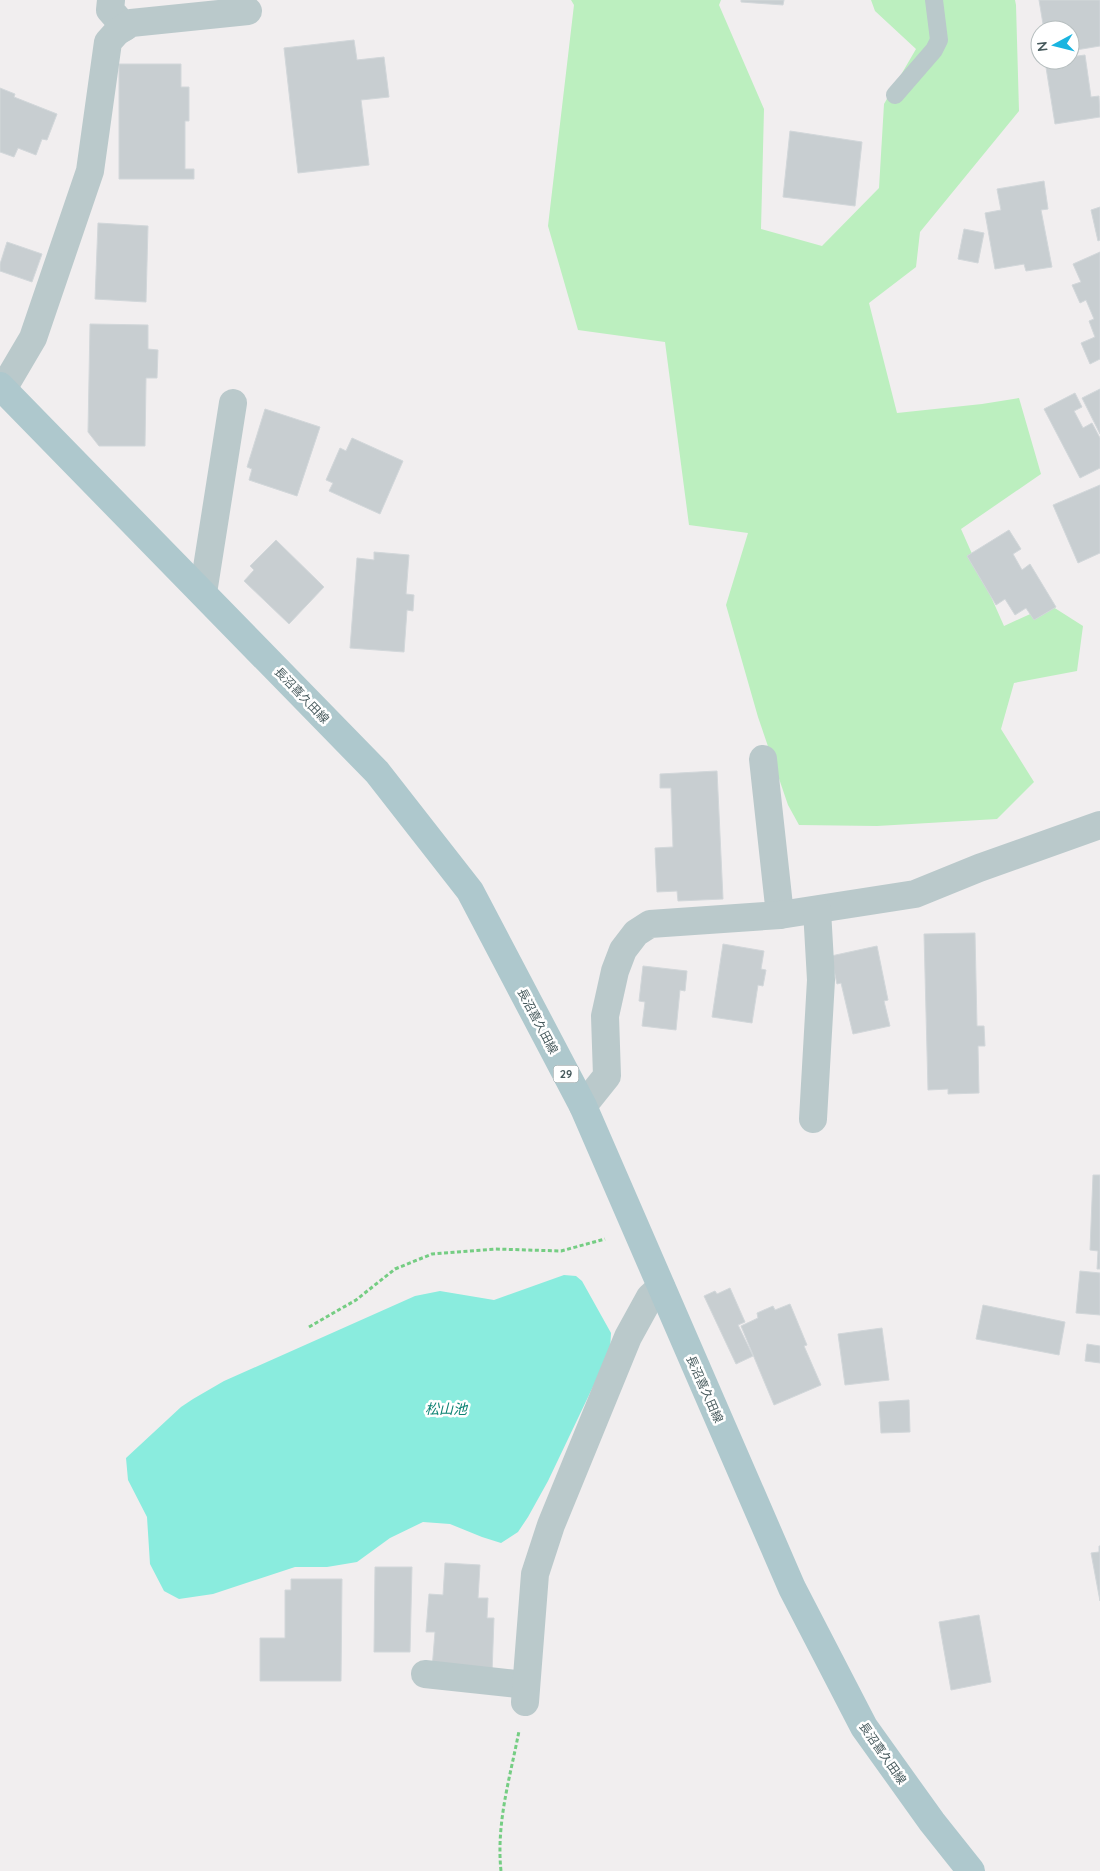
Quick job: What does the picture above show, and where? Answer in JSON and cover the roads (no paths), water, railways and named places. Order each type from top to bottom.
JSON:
[{"type":"main road","name":"長沼喜久田線","points":[[2,387],[377,772],[470,891],[583,1106],[633,1226],[792,1588],[864,1727],[932,1822],[971,1871]]},
{"type":"street","points":[[110,9],[131,23],[145,20],[248,11]]},
{"type":"street","points":[[2,387],[33,338],[90,171],[108,42],[117,32],[110,9]]},
{"type":"street","points":[[203,593],[233,403]]},
{"type":"street","points":[[763,759],[780,915]]},
{"type":"street","points":[[583,1106],[607,1076],[605,1016],[615,971],[623,950],[636,933],[650,924],[780,915],[916,894],[979,868],[1100,825]]},
{"type":"street","points":[[813,1119],[821,980],[817,910]]},
{"type":"street","points":[[425,1674],[526,1694],[535,1574],[549,1533],[628,1337],[650,1297],[661,1287]]},
{"type":"lane","points":[[895,95],[934,50],[939,40],[934,0]]},
{"type":"water","name":"松山池","points":[[564,1275],[576,1276],[582,1281],[611,1333],[610,1351],[548,1481],[518,1532],[501,1543],[450,1524],[423,1522],[390,1538],[357,1562],[327,1567],[295,1567],[213,1594],[179,1599],[164,1591],[150,1564],[147,1517],[128,1480],[126,1458],[181,1407],[224,1381],[415,1296],[440,1291],[494,1300]]}]
